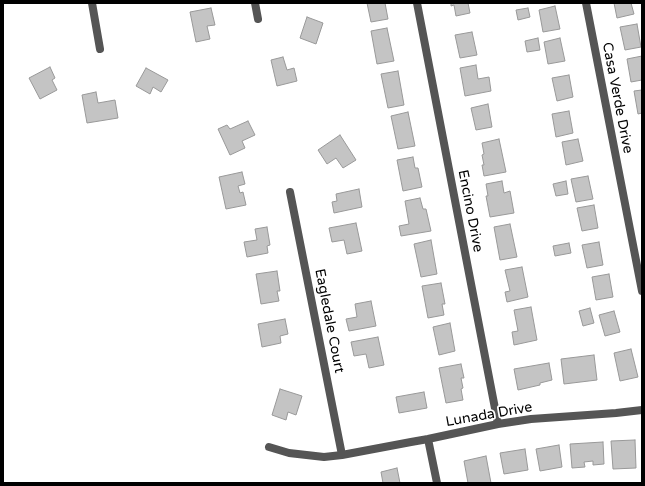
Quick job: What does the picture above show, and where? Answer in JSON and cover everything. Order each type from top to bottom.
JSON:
[{"type":"street","points":[[92,3],[100,49]]},
{"type":"street","points":[[255,3],[258,19]]},
{"type":"street","name":"Encino Drive","points":[[417,3],[498,424]]},
{"type":"street","name":"Casa Verde Drive","points":[[586,3],[642,291]]},
{"type":"street","name":"Eagledale Court","points":[[290,192],[342,455]]},
{"type":"street","name":"Lunada Drive","points":[[269,447],[289,453],[313,457],[324,457],[342,455],[498,424],[531,419],[642,410]]},
{"type":"street","points":[[428,439],[436,483]]},
{"type":"building","points":[[367,3],[385,3],[388,19],[371,22]]},
{"type":"building","points":[[451,3],[468,3],[470,13],[456,16],[454,5],[451,6]]},
{"type":"building","points":[[614,3],[631,3],[634,14],[617,18]]},
{"type":"building","points":[[555,6],[560,29],[543,32],[539,10]]},
{"type":"building","points":[[211,8],[215,25],[207,26],[210,39],[196,42],[190,12]]},
{"type":"building","points":[[528,8],[530,17],[518,20],[516,10]]},
{"type":"building","points":[[307,17],[323,23],[316,44],[300,38]]},
{"type":"building","points":[[637,24],[641,47],[625,50],[620,27]]},
{"type":"building","points":[[387,28],[394,61],[377,64],[371,31]]},
{"type":"building","points":[[472,32],[477,55],[460,58],[455,35]]},
{"type":"building","points":[[538,38],[540,50],[527,52],[525,41]]},
{"type":"building","points":[[560,38],[565,61],[548,64],[544,42]]},
{"type":"building","points":[[642,56],[642,80],[631,82],[627,59]]},
{"type":"building","points":[[283,57],[287,70],[294,68],[297,81],[277,86],[271,60]]},
{"type":"building","points":[[476,65],[478,79],[489,77],[491,91],[465,96],[460,68]]},
{"type":"building","points":[[50,67],[55,78],[52,80],[57,90],[40,99],[29,78]]},
{"type":"building","points":[[146,68],[168,80],[161,92],[153,87],[150,94],[136,86]]},
{"type":"building","points":[[398,71],[404,105],[388,108],[381,74]]},
{"type":"building","points":[[569,75],[573,97],[557,101],[552,78]]},
{"type":"building","points":[[642,90],[642,113],[638,114],[634,91]]},
{"type":"building","points":[[96,92],[98,103],[115,100],[118,118],[87,123],[82,95]]},
{"type":"building","points":[[488,104],[492,127],[476,130],[471,108]]},
{"type":"building","points":[[569,111],[573,133],[556,137],[552,114]]},
{"type":"building","points":[[408,112],[415,146],[398,149],[391,116]]},
{"type":"building","points":[[248,121],[255,135],[242,141],[245,148],[230,155],[218,129],[227,125],[230,129]]},
{"type":"building","points":[[340,135],[356,160],[343,168],[336,158],[327,164],[318,150]]},
{"type":"building","points":[[499,139],[506,172],[484,176],[482,155],[484,154],[482,143]]},
{"type":"building","points":[[578,139],[583,161],[566,165],[562,142]]},
{"type":"building","points":[[413,157],[415,168],[418,168],[422,187],[403,191],[397,160]]},
{"type":"building","points":[[242,172],[245,184],[238,186],[240,193],[243,192],[246,205],[226,209],[219,177]]},
{"type":"building","points":[[588,176],[593,199],[576,202],[571,179]]},
{"type":"building","points":[[502,181],[504,193],[510,191],[514,213],[490,217],[486,196],[488,196],[486,184]]},
{"type":"building","points":[[566,181],[568,194],[556,196],[553,184]]},
{"type":"building","points":[[359,189],[362,207],[334,213],[332,202],[337,201],[336,194]]},
{"type":"building","points":[[420,198],[423,209],[426,209],[431,231],[401,236],[399,226],[409,224],[405,201]]},
{"type":"building","points":[[594,205],[598,228],[582,231],[577,208]]},
{"type":"building","points":[[356,223],[362,251],[347,254],[344,240],[332,242],[329,228]]},
{"type":"building","points":[[510,224],[517,257],[500,260],[494,227]]},
{"type":"building","points":[[267,227],[270,245],[267,246],[268,253],[247,257],[244,242],[257,240],[255,229]]},
{"type":"building","points":[[431,240],[437,274],[421,277],[414,244]]},
{"type":"building","points":[[599,242],[603,265],[587,268],[582,245]]},
{"type":"building","points":[[569,243],[571,253],[555,256],[553,246]]},
{"type":"building","points":[[522,267],[528,297],[507,302],[505,292],[510,291],[505,270]]},
{"type":"building","points":[[277,271],[280,291],[277,291],[279,301],[261,304],[256,274]]},
{"type":"building","points":[[609,274],[613,297],[596,300],[592,277]]},
{"type":"building","points":[[441,283],[445,304],[442,304],[444,315],[428,318],[422,286]]},
{"type":"building","points":[[371,301],[376,326],[349,331],[346,319],[357,317],[355,304]]},
{"type":"building","points":[[531,307],[537,340],[514,345],[512,332],[518,331],[514,310]]},
{"type":"building","points":[[590,308],[594,323],[583,326],[579,311]]},
{"type":"building","points":[[614,311],[620,332],[605,336],[599,315]]},
{"type":"building","points":[[285,319],[288,334],[280,336],[281,343],[262,347],[258,324]]},
{"type":"building","points":[[450,323],[455,351],[439,355],[433,327]]},
{"type":"building","points":[[378,337],[384,365],[369,368],[366,354],[354,356],[351,342]]},
{"type":"building","points":[[631,349],[638,377],[620,381],[614,353]]},
{"type":"building","points":[[594,355],[597,380],[564,384],[561,359]]},
{"type":"building","points":[[549,363],[552,380],[540,383],[540,385],[518,390],[514,369]]},
{"type":"building","points":[[461,364],[464,378],[461,378],[463,400],[446,403],[439,368]]},
{"type":"building","points":[[280,389],[302,396],[296,415],[288,412],[286,420],[272,415]]},
{"type":"building","points":[[424,392],[427,408],[399,413],[396,397]]},
{"type":"building","points":[[635,440],[636,468],[613,469],[611,441]]},
{"type":"building","points":[[603,442],[604,464],[593,465],[593,461],[584,462],[585,467],[572,468],[570,444]]},
{"type":"building","points":[[559,445],[562,467],[540,471],[536,449]]},
{"type":"building","points":[[525,449],[528,470],[504,474],[500,453]]},
{"type":"building","points":[[486,456],[491,483],[468,483],[464,461]]},
{"type":"building","points":[[397,468],[400,483],[383,483],[381,472]]}]
